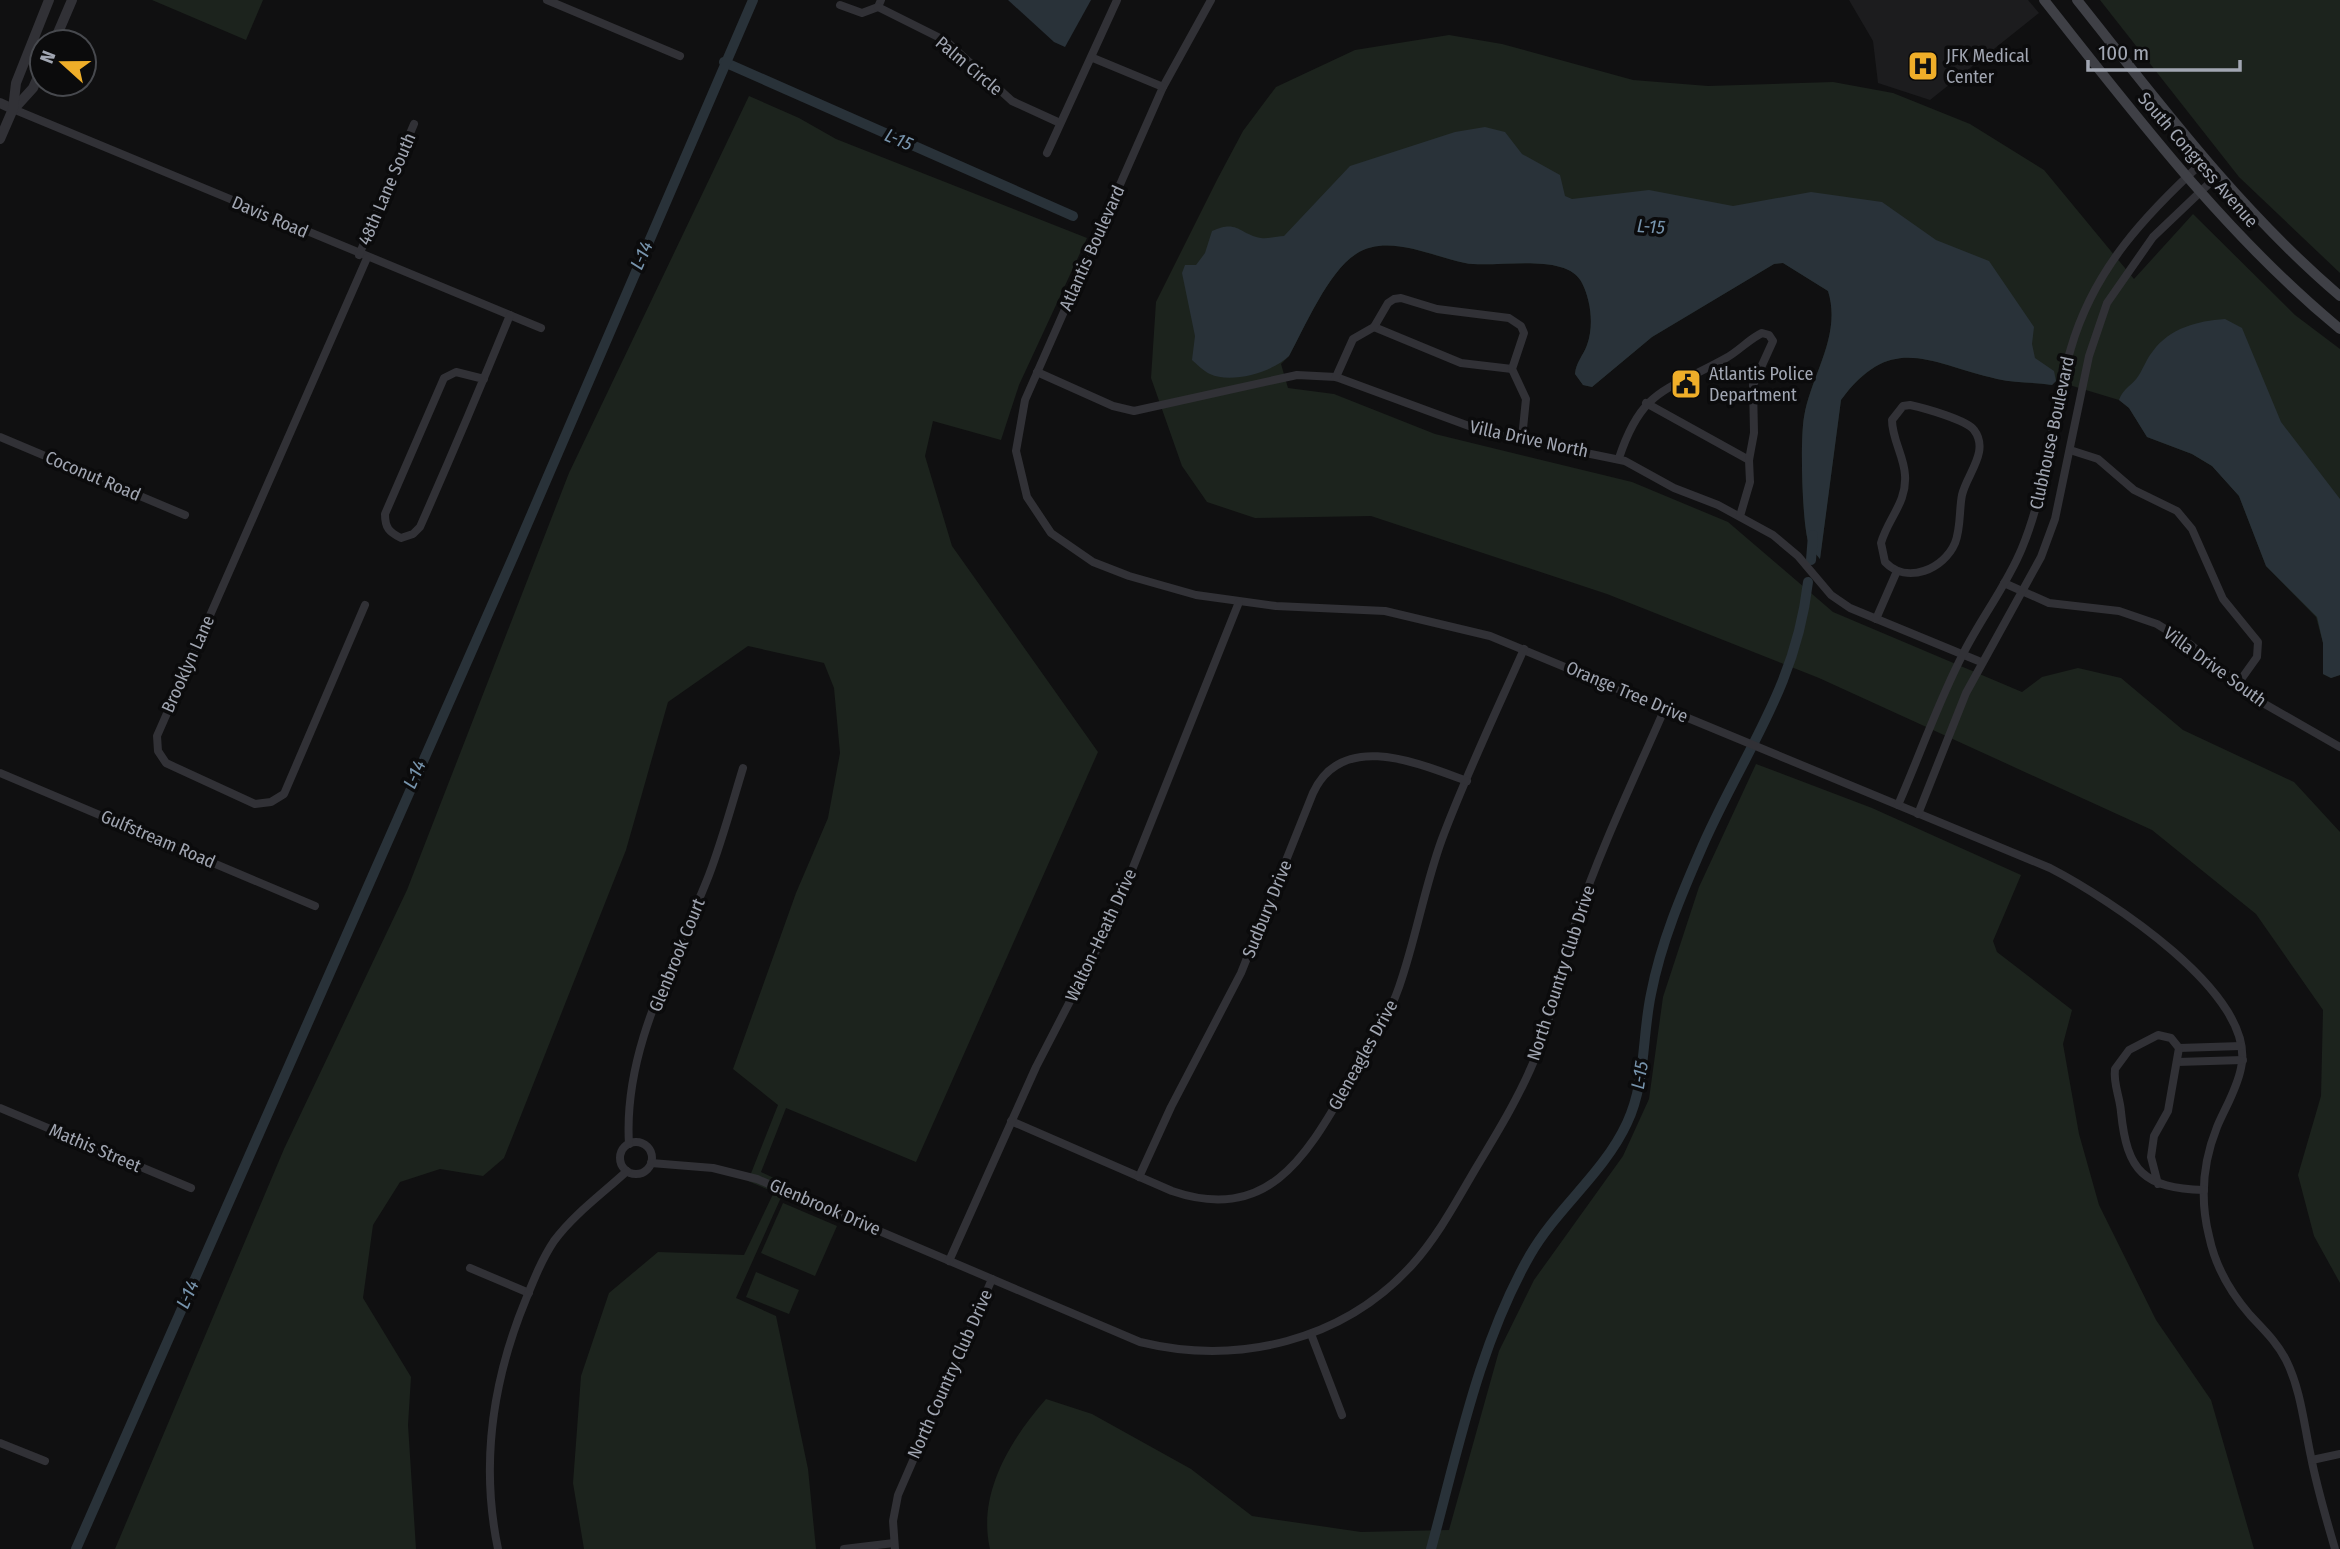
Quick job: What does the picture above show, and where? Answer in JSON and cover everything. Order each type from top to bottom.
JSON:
[{"type":"main road","name":"South Congress Avenue","points":[[2044,0],[2199,192],[2270,267],[2340,329]]},
{"type":"main road","name":"South Congress Avenue","points":[[2077,2],[2217,176],[2340,296]]},
{"type":"street","points":[[0,139],[13,109],[16,83],[49,0]]},
{"type":"street","points":[[60,28],[72,0]]},
{"type":"street","points":[[547,0],[680,56]]},
{"type":"street","points":[[1047,153],[1093,58],[1116,0]]},
{"type":"street","name":"Atlantis Boulevard","points":[[1031,505],[1017,464],[1017,434],[1025,400],[1163,87],[1211,0]]},
{"type":"street","name":"Palm Circle","points":[[840,5],[862,13],[880,4],[946,41],[1012,101],[1060,123]]},
{"type":"street","points":[[1093,58],[1163,87]]},
{"type":"street","points":[[13,109],[28,93]]},
{"type":"street","name":"Davis Road","points":[[0,103],[541,328]]},
{"type":"street","name":"48th Lane South","points":[[363,256],[414,124]]},
{"type":"street","name":"Clubhouse Boulevard","points":[[1898,805],[1963,655],[2004,583],[2037,509],[2071,349],[2093,292],[2126,240],[2204,161]]},
{"type":"street","name":"Clubhouse Boulevard","points":[[1918,814],[1981,662],[2023,592],[2055,519],[2089,356],[2107,303],[2153,237],[2217,176]]},
{"type":"street","name":"Brooklyn Lane","points":[[363,256],[157,736],[162,758],[166,763],[255,804],[278,799],[284,793],[365,605]]},
{"type":"street","points":[[1336,377],[1353,339],[1374,327],[1388,303],[1401,298],[1437,309],[1509,317],[1521,326],[1524,333],[1524,340],[1512,369],[1526,399],[1522,438]]},
{"type":"street","points":[[484,379],[456,372],[444,378],[385,514],[385,525],[390,533],[401,538],[413,534],[420,527],[484,379],[510,316]]},
{"type":"street","points":[[1374,327],[1461,363],[1512,369]]},
{"type":"street","points":[[1619,458],[1630,424],[1656,394],[1730,356],[1755,336],[1762,333],[1769,335],[1773,341],[1772,348],[1761,363],[1754,385],[1750,482],[1740,516]]},
{"type":"street","name":"Villa Drive North","points":[[1037,372],[1113,406],[1135,411],[1297,375],[1336,377],[1488,433],[1619,458],[1674,488],[1740,516],[1787,544],[1831,595],[1876,619],[1981,662]]},
{"type":"street","points":[[1646,403],[1749,460]]},
{"type":"street","points":[[1910,405],[1965,422],[1979,438],[1980,453],[1963,493],[1957,534],[1951,549],[1941,562],[1927,570],[1911,573],[1896,571],[1885,562],[1881,543],[1899,509],[1905,481],[1903,459],[1892,420],[1903,406],[1910,405]]},
{"type":"street","name":"Coconut Road","points":[[0,437],[185,515]]},
{"type":"street","points":[[2070,450],[2098,458],[2134,490],[2170,506],[2188,522],[2223,599],[2258,642],[2257,657],[2236,685]]},
{"type":"street","name":"Orange Tree Drive","points":[[1031,505],[1040,520],[1063,544],[1093,562],[1163,587],[1239,602],[1385,611],[1456,626],[1524,649],[2079,883],[2141,925],[2196,975],[2231,1018],[2243,1060]]},
{"type":"street","points":[[1876,619],[1896,571]]},
{"type":"street","name":"Villa Drive South","points":[[2004,583],[2049,603],[2119,611],[2150,621],[2191,645],[2236,685],[2263,704],[2340,747]]},
{"type":"street","name":"Walton-Heath Drive","points":[[949,1261],[1036,1067],[1112,920],[1239,602]]},
{"type":"street","name":"Gleneagles Drive","points":[[1011,1121],[1180,1194],[1221,1199],[1267,1186],[1300,1161],[1386,1017],[1407,963],[1430,876],[1467,781],[1524,649]]},
{"type":"street","name":"North Country Club Drive","points":[[894,1546],[893,1521],[904,1479],[992,1279],[1113,1333],[1158,1347],[1186,1351],[1234,1352],[1262,1348],[1311,1334],[1364,1306],[1412,1265],[1441,1228],[1507,1117],[1549,1021],[1588,887],[1665,708]]},
{"type":"street","name":"Sudbury Drive","points":[[1139,1177],[1171,1107],[1241,973],[1313,793],[1325,775],[1349,758],[1371,755],[1408,762],[1467,781]]},
{"type":"street","name":"Glenbrook Court","points":[[629,1144],[628,1098],[639,1047],[710,873],[743,768]]},
{"type":"street","name":"Gulfstream Road","points":[[0,773],[315,906]]},
{"type":"street","points":[[2158,1184],[2151,1157],[2154,1136],[2168,1111],[2179,1048],[2171,1038],[2158,1035],[2129,1050],[2115,1069],[2127,1150],[2140,1170],[2158,1184],[2172,1189],[2204,1190]]},
{"type":"street","points":[[2179,1048],[2241,1046]]},
{"type":"street","points":[[2177,1062],[2243,1060],[2211,1144],[2204,1190],[2208,1235],[2218,1265],[2241,1304],[2286,1358],[2298,1390],[2312,1460],[2335,1549]]},
{"type":"street","name":"Mathis Street","points":[[0,1108],[191,1188]]},
{"type":"street","points":[[626,1171],[620,1156],[629,1144],[638,1142],[648,1147],[651,1163]]},
{"type":"street","name":"Glenbrook Drive","points":[[498,1549],[490,1493],[491,1432],[501,1372],[542,1263],[566,1225],[626,1171],[642,1173],[651,1163],[713,1168],[757,1179],[992,1279]]},
{"type":"street","points":[[470,1268],[529,1293]]},
{"type":"street","points":[[1311,1334],[1342,1415]]},
{"type":"street","points":[[0,1443],[45,1461]]},
{"type":"street","points":[[2312,1460],[2340,1454]]},
{"type":"street","points":[[844,1549],[894,1546]]},
{"type":"shaded area","points":[[152,0],[263,0],[246,40]]},
{"type":"shaded area","name":"JFK Medical Center","points":[[1849,0],[2028,0],[2039,13],[1930,100],[1878,83],[1873,41]]},
{"type":"shaded area","points":[[2100,0],[2340,0],[2340,273],[2239,177]]},
{"type":"shaded area","points":[[1449,35],[1502,44],[1633,80],[1708,86],[1833,82],[1893,93],[1970,124],[2044,170],[2134,279],[2193,214],[2295,315],[2340,349],[2340,675],[2331,678],[2323,674],[2323,643],[2316,617],[2266,566],[2239,496],[2212,466],[2192,454],[2147,437],[2129,408],[2119,400],[2056,381],[2052,385],[2004,380],[1913,358],[1895,359],[1878,366],[1860,379],[1841,400],[1820,559],[1809,544],[1806,530],[1802,443],[1808,401],[1828,339],[1831,308],[1828,291],[1783,263],[1774,264],[1652,337],[1592,387],[1583,385],[1575,374],[1587,345],[1591,322],[1585,290],[1574,273],[1546,264],[1465,263],[1410,248],[1369,248],[1356,254],[1336,273],[1289,356],[1281,364],[1288,388],[1334,394],[1435,434],[1632,482],[1728,522],[1833,612],[2022,692],[2042,677],[2078,668],[2121,678],[2183,730],[2294,782],[2340,832],[2340,1283],[2314,1236],[2298,1175],[2321,1096],[2323,1010],[2256,914],[2152,830],[1819,678],[1607,594],[1371,516],[1255,518],[1207,502],[1182,466],[1151,378],[1156,302],[1218,178],[1243,131],[1276,87],[1355,50]]},
{"type":"shaded area","points":[[749,96],[799,118],[836,139],[1087,238],[1019,385],[1001,440],[933,421],[925,456],[952,546],[1098,752],[916,1162],[786,1108],[761,1172],[787,1184],[736,1298],[776,1316],[808,1469],[816,1549],[584,1549],[573,1483],[581,1376],[609,1293],[658,1252],[744,1255],[774,1192],[748,1181],[778,1105],[733,1069],[796,893],[828,818],[840,753],[834,688],[824,663],[748,646],[668,702],[626,850],[504,1158],[483,1176],[440,1169],[400,1182],[373,1225],[363,1298],[411,1377],[408,1425],[416,1549],[115,1549],[284,1149],[407,890],[569,473]]},
{"type":"shaded area","points":[[1756,764],[1872,808],[2021,875],[1993,941],[1997,952],[2072,1010],[2063,1044],[2079,1134],[2099,1205],[2156,1320],[2211,1400],[2254,1549],[990,1549],[988,1508],[1000,1468],[1021,1431],[1046,1399],[1092,1414],[1191,1469],[1252,1516],[1361,1532],[1449,1530],[1499,1351],[1534,1280],[1623,1156],[1649,1099],[1663,997],[1699,887]]},
{"type":"shaded area","points":[[783,1203],[837,1226],[815,1276],[761,1253]]},
{"type":"shaded area","points":[[756,1272],[799,1290],[789,1314],[746,1297]]},
{"type":"water","points":[[1008,0],[1091,0],[1065,47],[1054,42]]},
{"type":"water","points":[[1485,127],[1505,132],[1522,154],[1560,175],[1565,196],[1572,199],[1649,190],[1733,206],[1811,192],[1882,202],[1936,240],[1989,261],[2034,327],[2032,344],[2035,358],[2054,371],[2056,381],[2052,385],[2004,380],[1913,358],[1895,359],[1877,366],[1860,379],[1841,400],[1820,559],[1809,544],[1806,530],[1802,443],[1808,401],[1828,340],[1831,308],[1828,291],[1783,263],[1774,264],[1652,337],[1592,387],[1583,385],[1575,374],[1587,345],[1591,322],[1585,290],[1574,273],[1546,264],[1465,263],[1396,246],[1369,248],[1346,262],[1318,301],[1289,356],[1282,362],[1251,375],[1229,378],[1210,374],[1192,360],[1195,336],[1182,273],[1185,265],[1196,265],[1205,253],[1212,231],[1228,226],[1261,238],[1284,236],[1350,166],[1455,132]]},
{"type":"water","points":[[2225,319],[2242,328],[2281,422],[2340,499],[2340,675],[2331,678],[2323,674],[2323,643],[2317,617],[2266,566],[2239,496],[2212,466],[2192,454],[2147,437],[2129,408],[2119,400],[2139,375],[2151,354],[2167,337],[2194,324]]},
{"type":"waterway","name":"L-14","points":[[76,1549],[514,555],[753,0]]},
{"type":"waterway","name":"L-15","points":[[724,62],[1073,216]]},
{"type":"waterway","name":"L-15","points":[[1811,560],[1813,535]]},
{"type":"waterway","name":"L-15","points":[[1431,1549],[1483,1361],[1512,1289],[1541,1238],[1606,1158],[1633,1108],[1641,1076],[1651,994],[1666,937],[1703,845],[1780,687],[1802,620],[1808,582]]},
{"type":"place","name":"JFK Medical Center","points":[[1923,66]]},
{"type":"place","name":"Atlantis Police Department","points":[[1686,384]]}]
